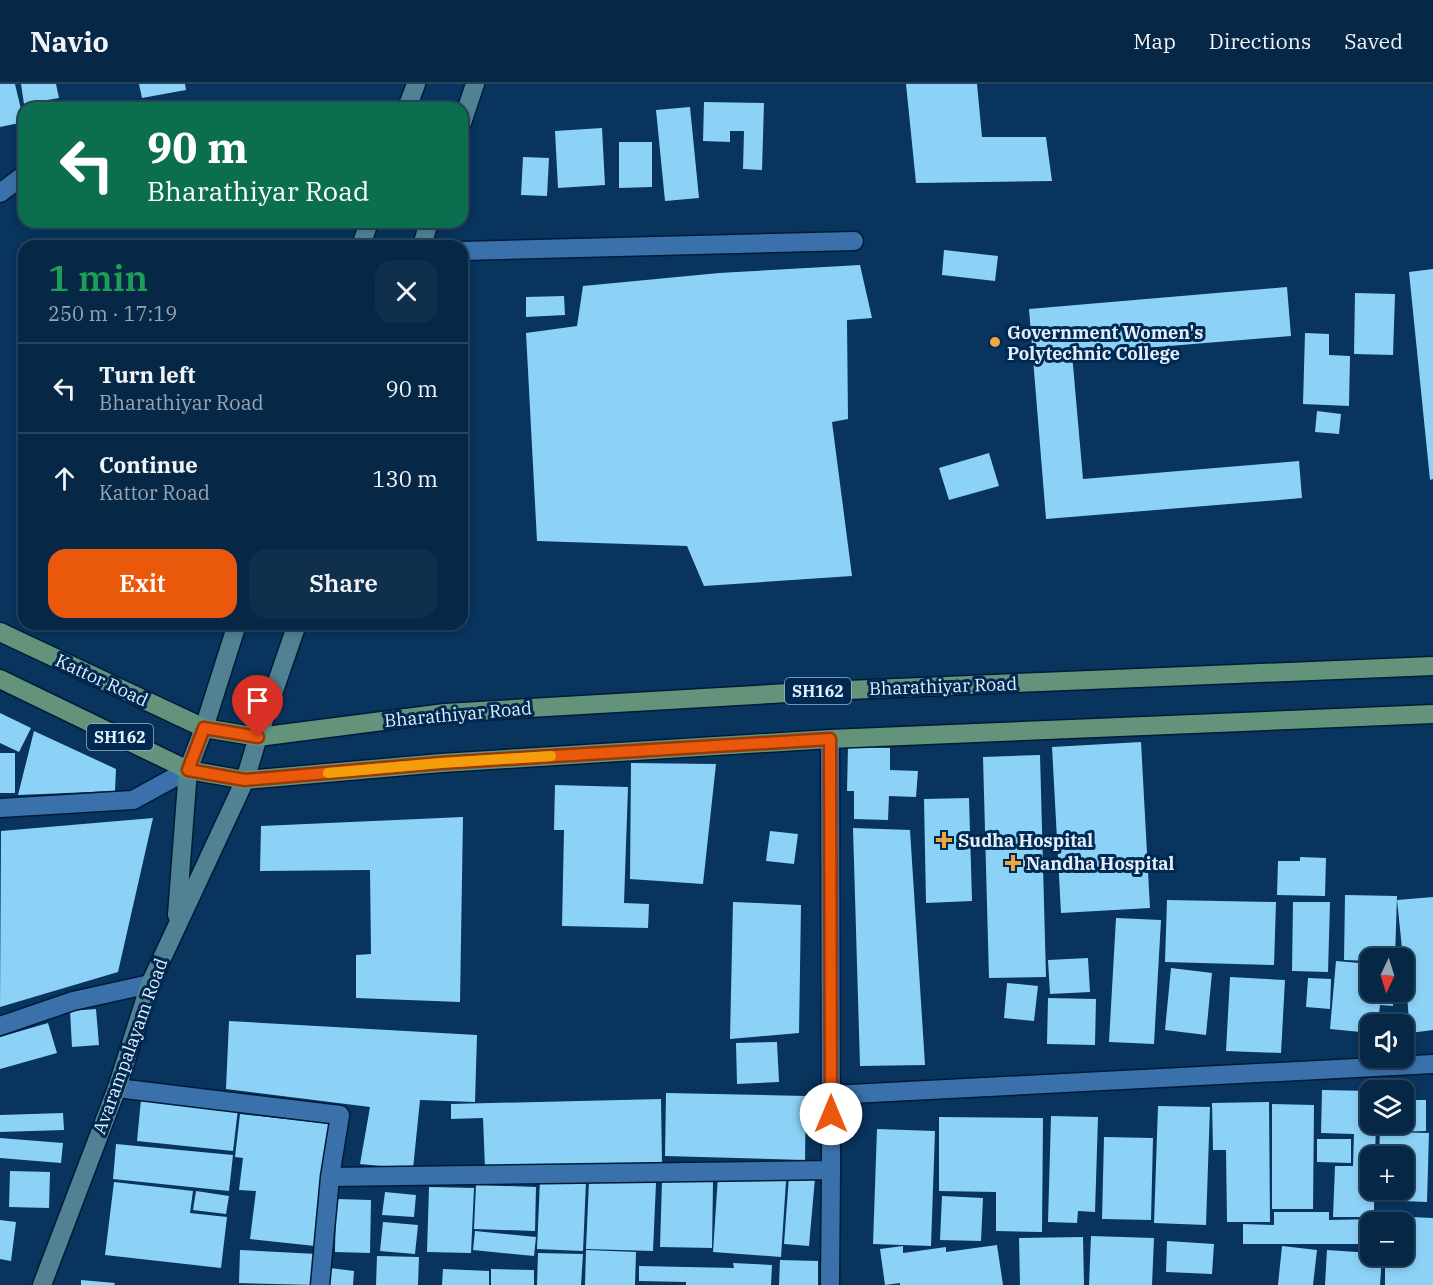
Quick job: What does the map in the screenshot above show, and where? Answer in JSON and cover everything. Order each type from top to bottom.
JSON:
[{"type":"main road","points":[[409,102],[416,84]]},
{"type":"main road","points":[[468,105],[475,84]]},
{"type":"main road","points":[[176,926],[188,770],[235,630]]},
{"type":"main road","name":"Avarampalayam Road","points":[[42,1285],[117,1088],[150,984],[245,780],[295,630]]},
{"type":"main road","name":"Kattor Road","points":[[0,632],[204,728]]},
{"type":"main road","name":"Bharathiyar Road","points":[[204,728],[258,737],[457,712],[823,690],[1433,666]]},
{"type":"main road","name":"SH162","points":[[0,679],[188,770],[245,780],[441,763],[830,739],[1433,714]]},
{"type":"street","points":[[0,193],[18,180]]},
{"type":"street","points":[[468,251],[854,241]]},
{"type":"street","points":[[830,739],[830,1285]]},
{"type":"street","points":[[0,808],[133,800],[188,770]]},
{"type":"street","points":[[0,1026],[73,1001],[150,984]]},
{"type":"street","points":[[831,1095],[1433,1064]]},
{"type":"street","points":[[117,1088],[339,1115],[330,1177],[320,1285]]},
{"type":"street","points":[[330,1177],[831,1170]]},
{"type":"building","points":[[0,84],[15,84],[19,102],[18,123],[0,127]]},
{"type":"building","points":[[21,84],[56,84],[59,98],[24,102]]},
{"type":"building","points":[[139,84],[185,84],[186,90],[142,98]]},
{"type":"building","points":[[906,84],[977,84],[982,137],[1046,137],[1052,181],[916,183]]},
{"type":"building","points":[[704,102],[764,103],[762,170],[743,169],[744,131],[730,131],[730,142],[703,141]]},
{"type":"building","points":[[690,107],[699,198],[665,201],[656,110]]},
{"type":"building","points":[[602,128],[605,185],[558,188],[555,131]]},
{"type":"building","points":[[619,142],[652,142],[652,187],[619,188]]},
{"type":"building","points":[[523,157],[549,158],[547,196],[521,195]]},
{"type":"building","points":[[944,250],[998,256],[995,281],[942,275]]},
{"type":"building","points":[[860,265],[872,318],[847,320],[848,419],[832,422],[852,576],[704,586],[687,546],[537,541],[526,333],[577,326],[583,286],[719,273]]},
{"type":"building","points":[[1433,269],[1433,479],[1430,480],[1409,272]]},
{"type":"building","points":[[1287,287],[1291,336],[1072,354],[1083,479],[1299,461],[1302,498],[1046,519],[1029,309]]},
{"type":"building","points":[[1355,293],[1395,294],[1393,355],[1354,354]]},
{"type":"building","points":[[564,296],[565,315],[526,317],[526,297]]},
{"type":"building","points":[[1305,333],[1329,334],[1329,355],[1350,356],[1349,406],[1303,404]]},
{"type":"building","points":[[1317,411],[1341,414],[1339,434],[1315,432]]},
{"type":"building","points":[[989,453],[999,486],[949,500],[939,468]]},
{"type":"building","points":[[0,713],[31,728],[19,752],[0,743]]},
{"type":"building","points":[[34,731],[116,769],[115,791],[18,795]]},
{"type":"building","points":[[1141,742],[1150,908],[1061,913],[1052,747]]},
{"type":"building","points":[[848,747],[890,748],[890,770],[918,771],[916,797],[889,796],[888,820],[854,819],[854,791],[847,791]]},
{"type":"building","points":[[0,753],[15,753],[15,793],[0,793]]},
{"type":"building","points":[[1040,755],[1046,977],[989,978],[983,757]]},
{"type":"building","points":[[631,763],[716,764],[703,884],[630,879]]},
{"type":"building","points":[[555,785],[628,787],[624,903],[649,904],[648,928],[562,926],[564,830],[554,830]]},
{"type":"building","points":[[969,798],[972,901],[926,903],[924,799]]},
{"type":"building","points":[[463,817],[460,1002],[356,998],[356,955],[371,954],[370,870],[260,871],[261,826]]},
{"type":"building","points":[[153,818],[118,972],[0,1007],[1,831]]},
{"type":"building","points":[[853,828],[910,830],[925,1065],[860,1066]]},
{"type":"building","points":[[770,831],[798,834],[794,864],[766,861]]},
{"type":"building","points":[[1300,857],[1326,858],[1325,896],[1277,895],[1278,861],[1300,861]]},
{"type":"building","points":[[1345,895],[1397,896],[1395,948],[1360,948],[1360,961],[1344,960]]},
{"type":"building","points":[[1433,897],[1433,1030],[1414,1032],[1414,1014],[1408,1014],[1408,1002],[1414,1002],[1414,948],[1402,948],[1397,900]]},
{"type":"building","points":[[1167,900],[1276,902],[1274,965],[1165,962]]},
{"type":"building","points":[[733,902],[801,905],[799,1033],[730,1039]]},
{"type":"building","points":[[1293,902],[1330,902],[1328,972],[1292,971]]},
{"type":"building","points":[[1116,918],[1161,920],[1154,1044],[1109,1042]]},
{"type":"building","points":[[1088,958],[1090,992],[1050,994],[1048,960]]},
{"type":"building","points":[[1336,961],[1360,963],[1360,1002],[1393,1002],[1393,1006],[1380,1005],[1379,1014],[1360,1014],[1360,1032],[1330,1029]]},
{"type":"building","points":[[1171,968],[1212,973],[1206,1035],[1165,1030]]},
{"type":"building","points":[[1230,977],[1285,980],[1281,1053],[1226,1051]]},
{"type":"building","points":[[1308,978],[1331,979],[1330,1009],[1306,1007]]},
{"type":"building","points":[[1007,983],[1038,986],[1034,1021],[1004,1018]]},
{"type":"building","points":[[1048,998],[1096,999],[1095,1045],[1047,1044]]},
{"type":"building","points":[[96,1009],[99,1045],[72,1047],[70,1011]]},
{"type":"building","points":[[229,1021],[477,1035],[475,1102],[420,1100],[413,1169],[360,1164],[370,1107],[226,1089]]},
{"type":"building","points":[[48,1023],[57,1053],[0,1069],[0,1037]]},
{"type":"building","points":[[777,1042],[779,1082],[737,1084],[736,1043]]},
{"type":"building","points":[[1322,1090],[1360,1091],[1360,1134],[1376,1134],[1375,1146],[1360,1146],[1360,1200],[1374,1200],[1374,1212],[1360,1212],[1360,1217],[1333,1217],[1335,1166],[1353,1166],[1354,1134],[1321,1133]]},
{"type":"building","points":[[666,1093],[806,1096],[805,1160],[665,1156]]},
{"type":"building","points":[[141,1099],[238,1109],[233,1151],[137,1141]]},
{"type":"building","points":[[661,1099],[662,1164],[485,1169],[483,1118],[451,1119],[451,1104]]},
{"type":"building","points":[[1414,1100],[1426,1100],[1426,1131],[1414,1131]]},
{"type":"building","points":[[1269,1102],[1270,1222],[1227,1222],[1226,1150],[1213,1150],[1212,1103]]},
{"type":"building","points":[[1272,1104],[1314,1105],[1313,1209],[1272,1209]]},
{"type":"building","points":[[1158,1106],[1210,1107],[1206,1225],[1154,1223]]},
{"type":"building","points":[[63,1113],[64,1130],[0,1132],[0,1115]]},
{"type":"building","points":[[240,1114],[331,1124],[315,1246],[250,1239],[256,1191],[239,1190],[243,1158],[235,1157]]},
{"type":"building","points":[[1051,1116],[1098,1117],[1095,1212],[1078,1211],[1077,1223],[1048,1222]]},
{"type":"building","points":[[939,1117],[1043,1118],[1042,1232],[996,1231],[996,1192],[939,1191]]},
{"type":"building","points":[[877,1129],[935,1131],[931,1246],[873,1244]]},
{"type":"building","points":[[1429,1133],[1427,1202],[1378,1200],[1414,1200],[1414,1146],[1379,1146],[1380,1134]]},
{"type":"building","points":[[1104,1137],[1153,1138],[1151,1220],[1102,1219]]},
{"type":"building","points":[[0,1138],[63,1143],[61,1163],[0,1158]]},
{"type":"building","points":[[1317,1139],[1351,1139],[1351,1163],[1317,1162]]},
{"type":"building","points":[[116,1144],[233,1155],[229,1191],[113,1179]]},
{"type":"building","points":[[10,1171],[50,1172],[49,1208],[9,1207]]},
{"type":"building","points":[[718,1176],[786,1181],[781,1257],[713,1252]]},
{"type":"building","points":[[789,1176],[815,1178],[809,1246],[784,1244]]},
{"type":"building","points":[[540,1180],[586,1182],[583,1251],[537,1249]]},
{"type":"building","points":[[589,1181],[656,1183],[653,1251],[586,1249]]},
{"type":"building","points":[[662,1181],[713,1182],[712,1248],[660,1247]]},
{"type":"building","points":[[114,1182],[193,1191],[190,1213],[227,1217],[221,1268],[105,1255]]},
{"type":"building","points":[[476,1185],[536,1187],[535,1231],[474,1229]]},
{"type":"building","points":[[429,1187],[474,1188],[471,1253],[427,1252]]},
{"type":"building","points":[[196,1191],[229,1196],[226,1214],[193,1210]]},
{"type":"building","points":[[385,1192],[416,1195],[414,1217],[382,1215]]},
{"type":"building","points":[[942,1196],[983,1198],[981,1241],[940,1240]]},
{"type":"building","points":[[336,1199],[371,1200],[370,1253],[335,1252]]},
{"type":"building","points":[[1274,1212],[1329,1212],[1329,1220],[1360,1219],[1360,1244],[1243,1244],[1243,1224],[1274,1225]]},
{"type":"building","points":[[1414,1217],[1433,1218],[1433,1285],[1385,1285],[1385,1266],[1414,1266]]},
{"type":"building","points":[[0,1220],[16,1222],[11,1261],[0,1259]]},
{"type":"building","points":[[383,1222],[418,1225],[415,1254],[380,1251]]},
{"type":"building","points":[[475,1231],[536,1237],[534,1256],[473,1250]]},
{"type":"building","points":[[1091,1236],[1154,1238],[1152,1285],[1089,1285]]},
{"type":"building","points":[[1083,1237],[1084,1285],[1020,1285],[1019,1238]]},
{"type":"building","points":[[1167,1241],[1214,1244],[1212,1274],[1166,1272]]},
{"type":"building","points":[[997,1245],[1003,1285],[900,1285],[900,1283],[885,1285],[880,1249],[903,1246],[903,1253],[946,1247],[946,1252]]},
{"type":"building","points":[[1282,1246],[1317,1250],[1313,1285],[1278,1285]]},
{"type":"building","points":[[240,1250],[317,1254],[316,1285],[239,1283]]},
{"type":"building","points":[[586,1250],[636,1252],[635,1285],[585,1285]]},
{"type":"building","points":[[1327,1250],[1360,1252],[1360,1266],[1381,1266],[1380,1285],[1325,1285]]},
{"type":"building","points":[[538,1253],[583,1254],[581,1285],[537,1285]]},
{"type":"building","points":[[377,1256],[419,1257],[418,1285],[376,1285]]},
{"type":"building","points":[[780,1260],[818,1261],[818,1285],[779,1285]]},
{"type":"building","points":[[733,1263],[772,1265],[771,1285],[686,1285],[686,1282],[639,1281],[639,1266],[734,1268]]},
{"type":"building","points":[[330,1268],[354,1271],[353,1285],[328,1285]]},
{"type":"building","points":[[443,1269],[489,1271],[489,1285],[442,1285]]},
{"type":"building","points":[[491,1269],[534,1270],[534,1285],[491,1285]]},
{"type":"building","points":[[81,1280],[115,1283],[114,1285],[81,1285]]},
{"type":"slow traffic","points":[[328,773],[551,756]]},
{"type":"place","name":"Government Women's Polytechnic College","points":[[995,342]]},
{"type":"place","name":"Sudha Hospital","points":[[944,840]]},
{"type":"place","name":"Nandha Hospital","points":[[1013,863]]},
{"type":"route","points":[[258,737],[204,728],[188,770],[245,780],[441,763],[830,739],[831,1114]]}]
